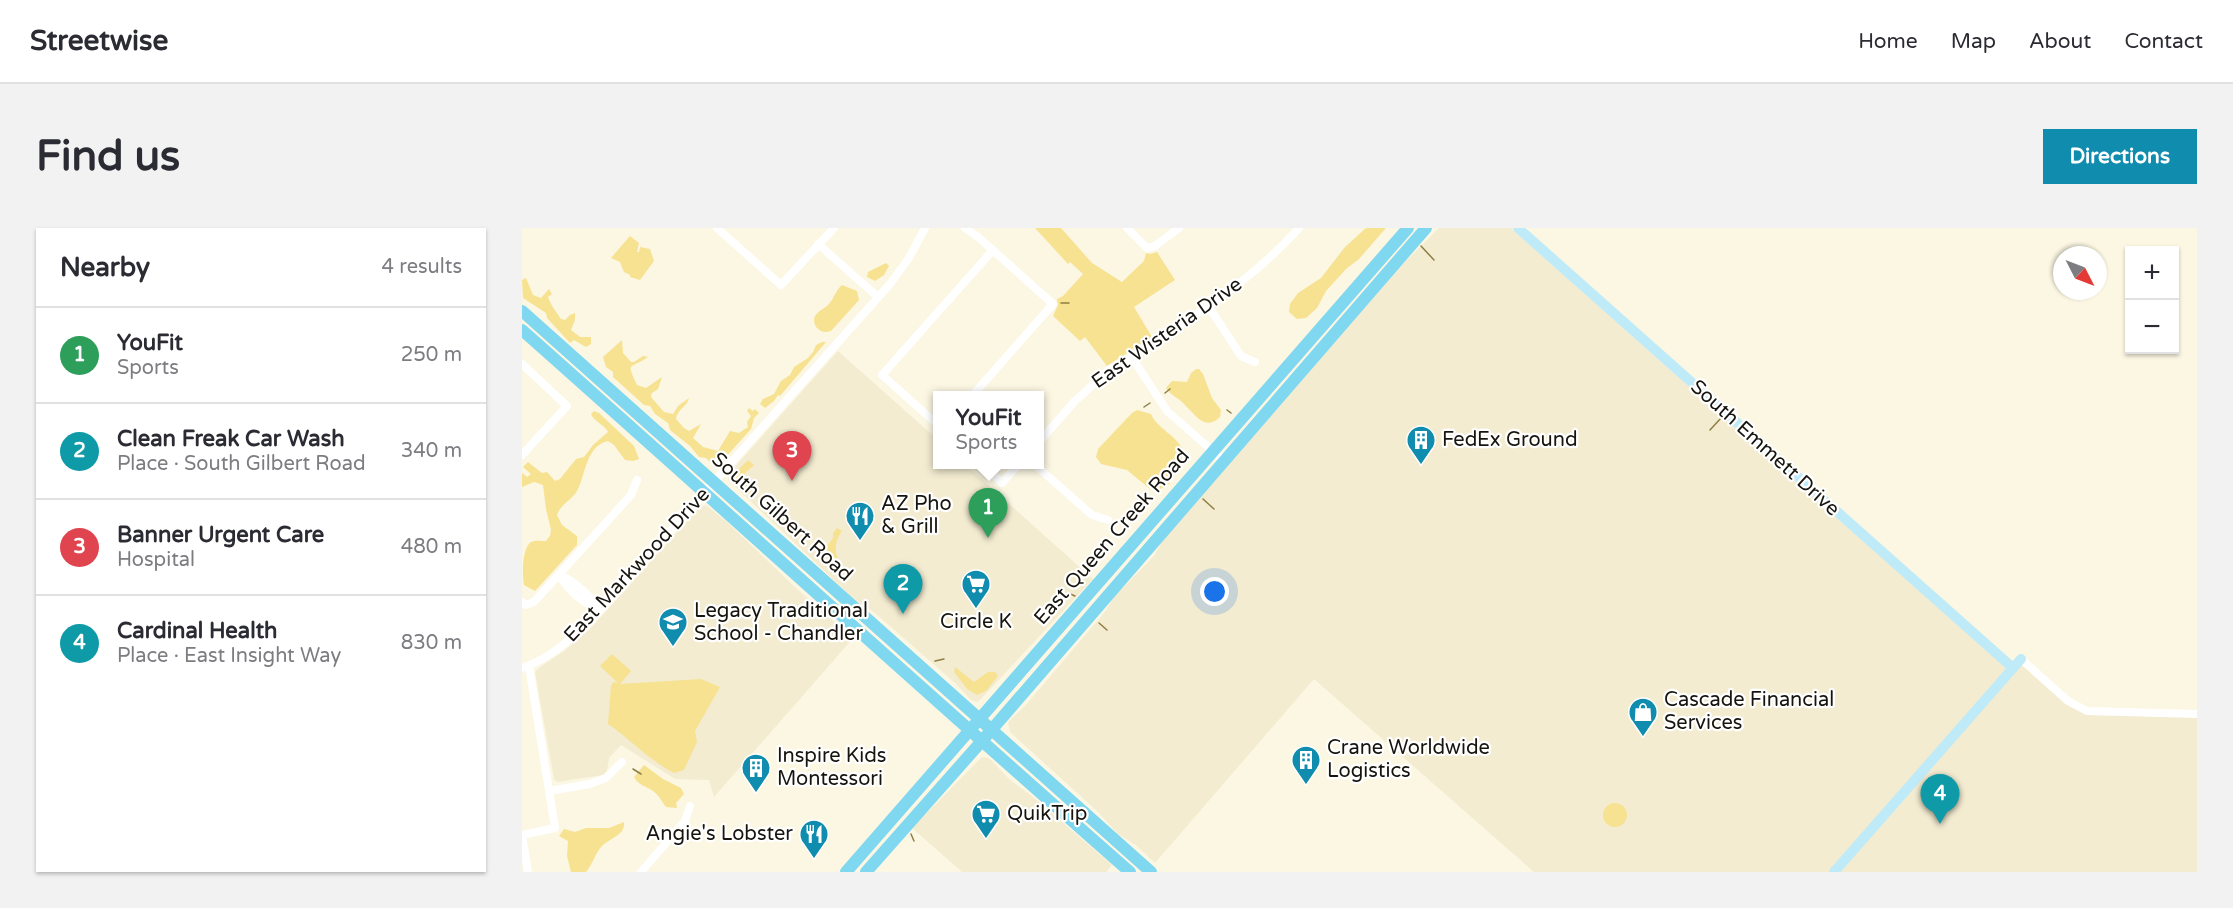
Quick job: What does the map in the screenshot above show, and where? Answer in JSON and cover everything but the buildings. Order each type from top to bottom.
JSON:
[{"type":"main road","name":"East Queen Creek Road","points":[[846,872],[1408,228]]},
{"type":"main road","name":"East Queen Creek Road","points":[[866,872],[993,729],[1426,228]]},
{"type":"main road","name":"South Gilbert Road","points":[[522,311],[981,742],[1130,872]]},
{"type":"main road","name":"South Gilbert Road","points":[[522,330],[980,717],[1151,872]]},
{"type":"main road","points":[[1092,591],[1102,601]]},
{"type":"main road","points":[[1112,856],[1122,846]]},
{"type":"street","points":[[721,229],[781,285],[834,228]]},
{"type":"street","name":"East Markwood Drive","points":[[526,667],[561,646],[581,630],[600,610],[878,297],[904,265],[925,228]]},
{"type":"street","points":[[965,228],[1053,304],[976,391]]},
{"type":"street","points":[[1127,228],[1147,248],[1155,246],[1179,228]]},
{"type":"street","name":"East Wisteria Drive","points":[[1044,436],[1090,386],[1131,356],[1209,307],[1251,274],[1299,228]]},
{"type":"street","name":"South Emmett Drive","points":[[1518,228],[2017,664]]},
{"type":"street","points":[[818,244],[878,297]]},
{"type":"street","points":[[933,420],[882,375],[993,250]]},
{"type":"street","points":[[1209,307],[1241,356],[1255,362]]},
{"type":"street","points":[[1131,356],[1161,403],[1224,461]]},
{"type":"street","points":[[522,364],[567,406],[522,456]]},
{"type":"street","points":[[986,469],[1002,483],[1015,469]]},
{"type":"street","points":[[1039,469],[1092,515],[1108,520]]},
{"type":"street","points":[[524,603],[534,602],[559,575],[631,495],[637,480]]},
{"type":"street","points":[[559,575],[568,579],[593,600],[600,610]]},
{"type":"street","points":[[1834,872],[2017,664],[2068,701],[2087,711],[2197,714]]},
{"type":"street","points":[[526,667],[555,828],[522,835],[528,872]]},
{"type":"street","points":[[549,791],[590,784],[606,778],[622,762]]},
{"type":"street","points":[[641,872],[685,821],[690,806]]},
{"type":"shaded area","points":[[1035,228],[1061,228],[1092,263],[1122,282],[1144,261],[1146,253],[1157,252],[1175,280],[1134,307],[1152,337],[1107,366],[1085,337],[1080,341],[1053,316],[1058,305],[1057,299],[1063,296],[1083,274],[1070,262],[1068,264]]},
{"type":"shaded area","points":[[1366,228],[1386,228],[1359,259],[1346,269],[1326,291],[1317,308],[1306,318],[1297,319],[1289,312],[1290,304],[1298,293],[1321,278],[1345,247]]},
{"type":"shaded area","points":[[1439,228],[1511,228],[1733,426],[2013,668],[2021,659],[2077,707],[2197,714],[2197,872],[1534,872],[1314,679],[1155,863],[1136,845],[1118,834],[1097,811],[1010,732],[1008,722],[1025,706],[1104,613],[1115,596],[1154,556],[1163,540],[1403,264]]},
{"type":"shaded area","points":[[630,236],[639,243],[637,252],[640,247],[650,249],[654,261],[640,280],[630,277],[624,272],[620,262],[611,258]]},
{"type":"shaded area","points":[[886,263],[889,266],[884,275],[875,281],[867,277],[868,272]]},
{"type":"shaded area","points":[[526,278],[533,295],[541,298],[549,289],[552,294],[548,297],[549,300],[561,319],[565,320],[575,313],[571,330],[580,337],[591,337],[591,344],[586,347],[574,340],[570,343],[547,318],[546,313],[523,298],[522,280]]},
{"type":"shaded area","points":[[842,285],[857,291],[859,300],[831,331],[821,331],[814,323],[815,316],[830,303]]},
{"type":"shaded area","points":[[622,340],[623,353],[631,362],[643,356],[648,357],[631,367],[637,385],[646,388],[662,377],[658,389],[652,393],[651,397],[664,412],[673,414],[678,406],[689,398],[676,419],[689,431],[701,424],[693,438],[703,447],[718,451],[730,431],[739,433],[748,427],[747,422],[751,416],[747,411],[749,408],[759,413],[754,418],[751,429],[724,459],[720,459],[713,465],[706,458],[699,457],[690,446],[670,430],[668,423],[655,414],[650,406],[644,405],[613,377],[613,372],[606,367],[603,357]]},
{"type":"shaded area","points":[[826,342],[780,396],[778,395],[765,408],[760,404],[763,399],[774,394],[781,381],[790,375],[794,367],[808,358],[816,345]]},
{"type":"shaded area","points":[[838,351],[933,435],[933,469],[970,469],[1093,579],[978,702],[971,700],[875,613],[854,599],[728,480],[731,471]]},
{"type":"shaded area","points":[[1196,369],[1203,374],[1212,398],[1221,410],[1220,417],[1209,423],[1200,420],[1166,388],[1172,381],[1187,382],[1191,373]]},
{"type":"shaded area","points":[[1137,410],[1151,414],[1182,448],[1182,462],[1174,472],[1169,484],[1157,491],[1150,489],[1127,470],[1101,464],[1096,457],[1098,449]]},
{"type":"shaded area","points":[[594,411],[634,446],[639,459],[625,460],[614,445],[608,441],[595,448],[578,489],[561,507],[557,515],[562,525],[577,536],[577,545],[535,591],[524,585],[524,555],[531,542],[546,541],[551,530],[543,485],[534,482],[522,487],[522,473],[527,477],[531,474],[523,467],[528,462],[542,473],[547,472],[555,481],[560,479],[576,459],[584,457],[593,445],[608,432],[592,417],[591,414]]},
{"type":"shaded area","points":[[748,460],[754,465],[743,478],[758,488],[749,495],[734,483],[735,473]]},
{"type":"shaded area","name":"Legacy Traditional School - Chandler","points":[[706,505],[797,589],[855,636],[714,797],[709,780],[675,779],[621,745],[609,758],[607,771],[603,775],[557,782],[554,779],[535,672],[590,629],[700,507]]},
{"type":"shaded area","points":[[837,528],[842,531],[836,548],[837,557],[842,566],[840,569],[829,561],[824,550]]},
{"type":"shaded area","points":[[612,654],[631,671],[620,684],[701,679],[720,687],[695,731],[697,742],[684,770],[674,773],[665,768],[608,724],[611,685],[614,682],[618,683],[600,666]]},
{"type":"shaded area","points":[[955,667],[974,682],[988,672],[995,672],[998,676],[986,691],[977,695],[967,689],[954,672]]},
{"type":"shaded area","points":[[982,757],[989,758],[1009,779],[1112,865],[1106,872],[962,872],[912,828]]},
{"type":"shaded area","points":[[644,765],[663,779],[681,788],[684,794],[676,803],[677,808],[666,807],[655,793],[636,780],[634,777]]},
{"type":"shaded area","points":[[1615,803],[1624,806],[1627,815],[1624,824],[1615,827],[1606,824],[1603,815],[1606,806]]},
{"type":"shaded area","points":[[624,822],[623,830],[602,846],[586,872],[571,872],[567,856],[568,841],[559,836],[564,829],[575,832],[586,828],[609,828]]},
{"type":"waterway","points":[[1421,246],[1434,260]]},
{"type":"waterway","points":[[1061,303],[1069,303]]},
{"type":"waterway","points":[[1165,393],[1170,389]]},
{"type":"waterway","points":[[1144,407],[1150,403]]},
{"type":"waterway","points":[[1227,410],[1231,413]]},
{"type":"waterway","points":[[1710,430],[1721,418]]},
{"type":"waterway","points":[[740,489],[744,485]]},
{"type":"waterway","points":[[1203,499],[1214,509]]},
{"type":"waterway","points":[[1068,593],[1075,596]]},
{"type":"waterway","points":[[1099,623],[1107,630]]},
{"type":"waterway","points":[[935,661],[944,659]]},
{"type":"waterway","points":[[633,769],[641,774]]},
{"type":"waterway","points":[[911,834],[914,841]]},
{"type":"place","name":"FedEx Ground","points":[[1421,466]]},
{"type":"place","name":"Banner Urgent Care","points":[[792,481]]},
{"type":"place","name":"YouFit","points":[[988,538]]},
{"type":"place","name":"AZ Pho & Grill","points":[[860,542]]},
{"type":"place","name":"Circle K","points":[[976,610]]},
{"type":"place","name":"Clean Freak Car Wash","points":[[903,614]]},
{"type":"place","name":"Legacy Traditional School - Chandler","points":[[673,648]]},
{"type":"place","name":"Cascade Financial Services","points":[[1643,738]]},
{"type":"place","name":"Crane Worldwide Logistics","points":[[1306,786]]},
{"type":"place","name":"Inspire Kids Montessori","points":[[756,794]]},
{"type":"place","name":"Cardinal Health","points":[[1940,824]]},
{"type":"place","name":"QuikTrip","points":[[986,840]]},
{"type":"place","name":"Angie's Lobster","points":[[814,860]]}]
